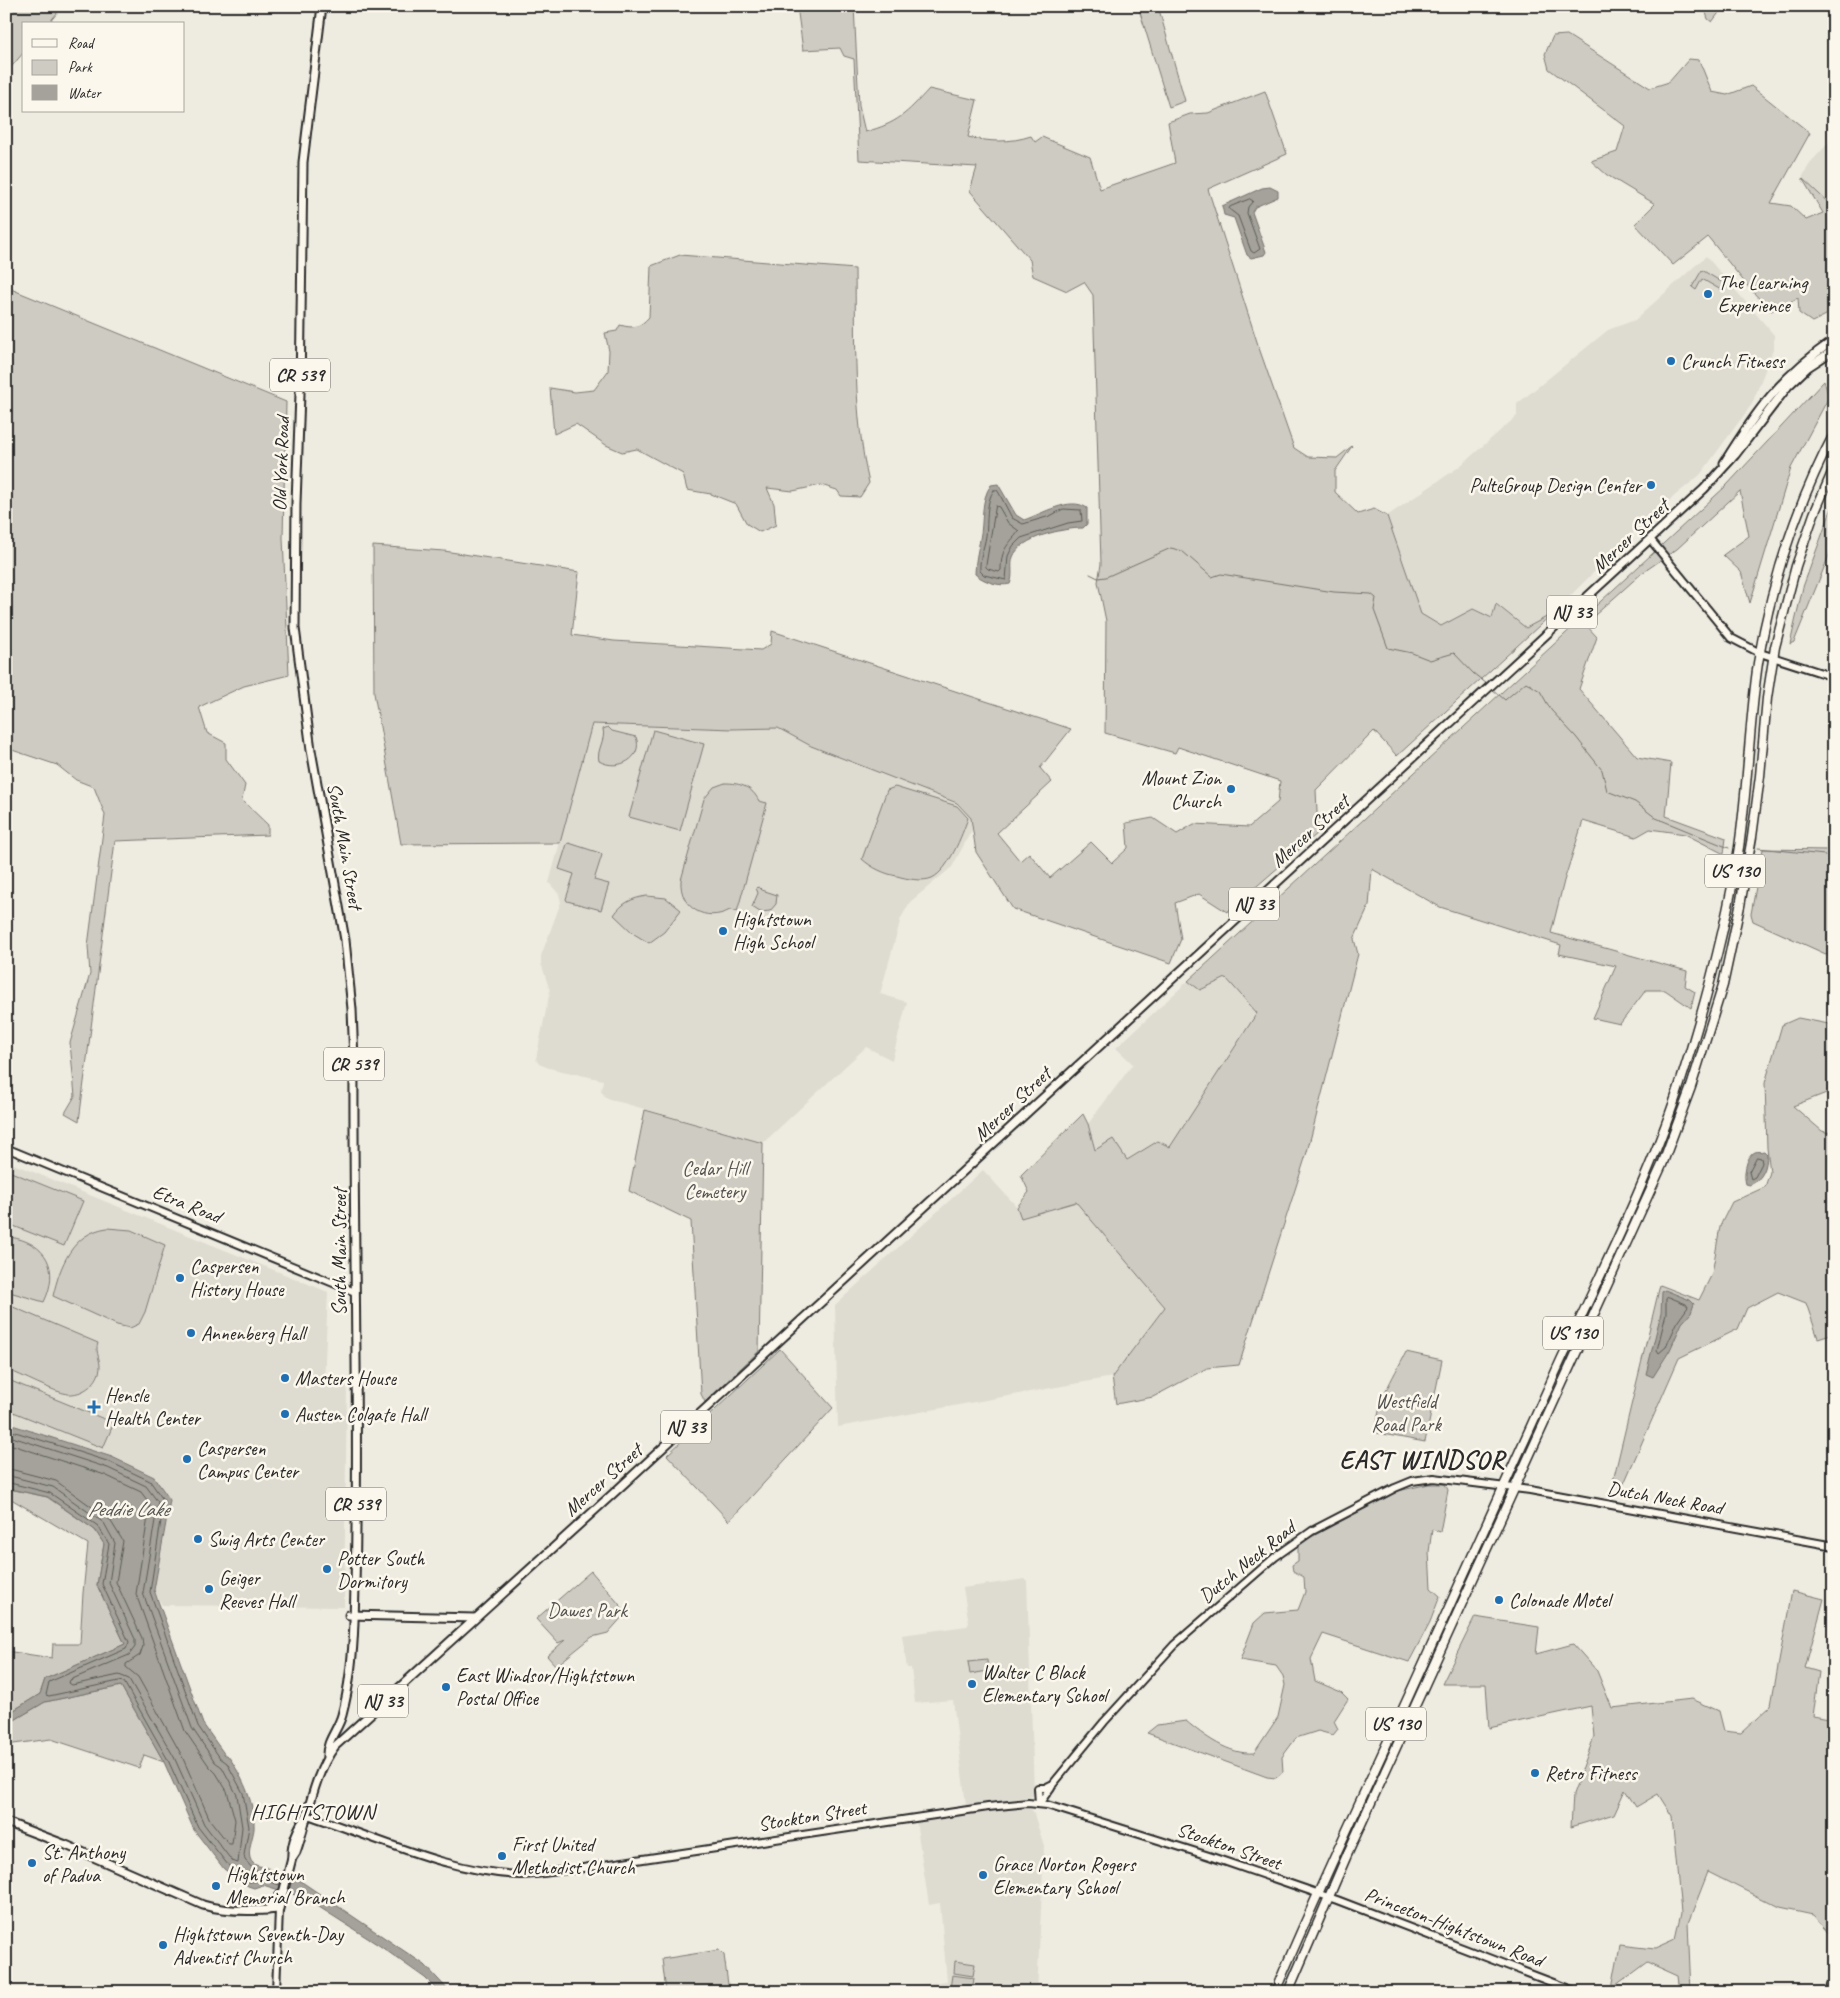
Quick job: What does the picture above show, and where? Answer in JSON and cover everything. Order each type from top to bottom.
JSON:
[{"type":"highway","name":"US 130","points":[[1275,1992],[1652,1160],[1677,1093],[1723,933],[1736,866],[1746,797],[1755,688],[1760,653],[1773,593],[1788,542],[1806,493],[1834,434]]},
{"type":"highway","name":"US 130","points":[[1288,1992],[1329,1897],[1662,1165],[1688,1096],[1727,968],[1749,857],[1760,776],[1767,698],[1781,620],[1796,566],[1814,514],[1834,468]]},
{"type":"highway","points":[[1411,1692],[1415,1698],[1416,1706]]},
{"type":"highway","points":[[1384,1748],[1390,1764]]},
{"type":"main road","name":"Old York Road","points":[[310,743],[295,628],[296,510],[300,394],[303,162],[322,6]]},
{"type":"main road","name":"Mercer Street","points":[[327,1760],[335,1746],[354,1727],[617,1490],[1704,489],[1718,472],[1761,405],[1779,384],[1834,340]]},
{"type":"main road","name":"Mercer Street","points":[[1718,472],[1735,456],[1788,386],[1808,367],[1834,350]]},
{"type":"main road","points":[[1650,539],[1725,632],[1737,642],[1760,653],[1834,677]]},
{"type":"main road","name":"South Main Street","points":[[310,743],[345,940],[354,1044],[356,1478],[351,1615],[353,1642],[348,1690],[341,1718],[326,1750],[327,1760]]},
{"type":"main road","name":"Etra Road","points":[[6,1148],[355,1292]]},
{"type":"main road","name":"Dutch Neck Road","points":[[1038,1804],[1104,1722],[1174,1645],[1275,1557],[1299,1539],[1395,1488],[1412,1481],[1434,1478],[1515,1488],[1834,1546]]},
{"type":"main road","points":[[351,1615],[475,1618]]},
{"type":"main road","name":"NJ 33","points":[[279,1909],[292,1858],[296,1852],[327,1760]]},
{"type":"main road","points":[[1038,1804],[1038,1788],[1045,1788],[1053,1784]]},
{"type":"main road","name":"Stockton Street","points":[[307,1815],[438,1859],[479,1869],[523,1875],[575,1869],[980,1808],[1010,1804],[1038,1804],[1209,1856],[1318,1894]]},
{"type":"main road","points":[[7,1823],[66,1845],[198,1904],[218,1908],[279,1909],[276,1992]]},
{"type":"main road","points":[[268,1910],[282,1893]]},
{"type":"main road","name":"Princeton-Hightstown Road","points":[[1318,1894],[1577,1992]]},
{"type":"main road","points":[[1827,1992],[1834,1971]]},
{"type":"shaded area","points":[[1834,137],[1834,208],[1802,178],[1810,163]]},
{"type":"shaded area","points":[[1706,256],[1774,335],[1774,347],[1752,404],[1700,475],[1650,516],[1552,614],[1526,628],[1497,604],[1492,618],[1473,609],[1441,626],[1421,614],[1387,516],[1459,467],[1517,416],[1517,404],[1608,330],[1635,320]]},
{"type":"shaded area","name":"Hightstown High School","points":[[592,724],[732,729],[778,728],[811,746],[956,803],[971,818],[974,826],[952,867],[910,902],[901,918],[880,994],[907,1002],[892,1060],[866,1047],[763,1143],[606,1098],[601,1091],[603,1080],[549,1068],[539,1064],[536,1059],[550,991],[541,963],[541,956],[561,902],[559,894],[549,883]]},
{"type":"shaded area","points":[[1226,978],[1257,1013],[1170,1148],[1158,1141],[1127,1160],[1095,1150],[1088,1124],[1133,1064],[1116,1048],[1188,981],[1200,990]]},
{"type":"shaded area","points":[[6,1161],[328,1292],[324,1384],[347,1384],[344,1607],[162,1605],[154,1590],[170,1500],[154,1477],[112,1457],[6,1423]]},
{"type":"shaded area","points":[[983,1170],[1017,1207],[1021,1218],[1076,1202],[1165,1307],[1112,1377],[838,1427],[835,1305]]},
{"type":"shaded area","name":"Walter C Black Elementary School","points":[[1025,1579],[1027,1581],[1034,1794],[1031,1797],[966,1805],[953,1700],[915,1703],[911,1668],[907,1668],[902,1635],[967,1626],[969,1623],[963,1588]]},
{"type":"shaded area","name":"Grace Norton Rogers Elementary School","points":[[1002,1809],[1030,1809],[1033,1811],[1044,1846],[1037,1992],[867,1992],[947,1981],[940,1903],[929,1905],[916,1821]]},
{"type":"green space","points":[[6,6],[63,6],[50,22],[22,22],[22,54],[6,73]]},
{"type":"green space","points":[[797,6],[854,6],[859,106],[865,132],[886,125],[901,117],[929,89],[977,100],[968,137],[1000,141],[1031,136],[1035,142],[1042,137],[1090,157],[1100,189],[1175,163],[1168,122],[1190,114],[1208,113],[1265,91],[1287,154],[1208,189],[1259,348],[1294,448],[1308,457],[1337,458],[1352,446],[1335,471],[1335,492],[1358,514],[1374,509],[1387,516],[1421,614],[1441,626],[1473,609],[1492,618],[1496,604],[1526,628],[1552,614],[1397,756],[1374,731],[1316,790],[1318,833],[1227,912],[1199,894],[1175,903],[1181,939],[1171,963],[1013,909],[976,852],[971,818],[957,803],[811,746],[778,728],[732,729],[592,724],[560,843],[401,844],[374,693],[373,546],[444,551],[579,572],[572,635],[614,641],[761,650],[771,644],[772,631],[1071,729],[1040,768],[1052,782],[997,833],[1020,861],[1029,853],[1050,878],[1091,842],[1112,863],[1128,848],[1126,823],[1153,818],[1177,834],[1194,824],[1249,827],[1278,802],[1280,781],[1178,747],[1175,753],[1105,733],[1106,621],[1098,582],[1101,564],[1093,295],[1084,282],[1067,291],[1033,276],[1030,260],[970,191],[977,167],[859,160],[854,59],[844,56],[840,48],[803,50]]},
{"type":"green space","points":[[1138,6],[1158,6],[1185,101],[1169,107]]},
{"type":"green space","points":[[1704,6],[1724,6],[1712,22],[1708,19]]},
{"type":"green space","points":[[1567,35],[1650,88],[1669,82],[1689,59],[1699,60],[1712,92],[1727,95],[1751,86],[1810,133],[1771,203],[1791,206],[1806,220],[1823,213],[1802,178],[1834,208],[1834,311],[1812,322],[1799,313],[1798,298],[1771,311],[1751,290],[1708,237],[1673,265],[1635,224],[1655,204],[1607,175],[1591,161],[1617,152],[1625,126],[1549,69],[1545,54],[1553,36]]},
{"type":"green space","points":[[680,255],[855,269],[858,404],[860,430],[869,483],[860,497],[841,496],[837,490],[821,485],[793,491],[767,488],[774,504],[776,525],[760,532],[747,524],[736,504],[711,494],[687,490],[683,474],[637,449],[622,452],[606,445],[576,424],[554,434],[550,388],[575,392],[594,390],[608,371],[609,351],[605,333],[617,331],[620,325],[636,326],[643,323],[649,317],[651,266]]},
{"type":"green space","points":[[1702,270],[1725,284],[1721,290],[1702,279],[1696,290],[1692,287]]},
{"type":"green space","points":[[6,287],[286,402],[283,538],[289,675],[244,686],[199,707],[207,733],[226,743],[226,759],[245,785],[242,800],[268,825],[268,835],[115,841],[79,1121],[65,1113],[75,1096],[70,1043],[90,974],[88,946],[105,815],[94,787],[76,780],[57,765],[6,748]]},
{"type":"green space","points":[[1824,381],[1829,397],[1791,468],[1750,603],[1741,572],[1723,555],[1749,536],[1740,491],[1677,549],[1642,573],[1585,624],[1597,637],[1579,689],[1637,757],[1671,763],[1666,816],[1726,838],[1724,854],[1685,834],[1650,829],[1636,837],[1583,821],[1564,881],[1551,933],[1687,971],[1685,986],[1695,992],[1691,1008],[1665,990],[1646,990],[1620,1024],[1593,1018],[1616,966],[1559,954],[1561,945],[1440,907],[1372,869],[1369,906],[1354,939],[1358,954],[1307,1152],[1239,1365],[1207,1368],[1153,1397],[1116,1404],[1112,1377],[1165,1307],[1076,1202],[1021,1218],[1017,1207],[1029,1192],[1021,1175],[1083,1114],[1088,1124],[1095,1150],[1113,1139],[1127,1160],[1158,1141],[1170,1147],[1257,1013],[1226,978],[1200,990],[1188,981],[1726,486]]},
{"type":"green space","points":[[1834,502],[1834,543],[1794,642],[1790,644],[1803,587]]},
{"type":"green space","points":[[608,727],[612,731],[636,737],[636,751],[628,761],[614,765],[599,761],[603,729]]},
{"type":"green space","points":[[653,730],[704,744],[680,831],[629,817]]},
{"type":"green space","points":[[725,783],[745,787],[753,792],[759,801],[767,803],[737,912],[730,910],[721,914],[703,914],[689,905],[684,898],[681,880],[704,799],[714,787]]},
{"type":"green space","points":[[895,787],[957,806],[968,818],[949,860],[944,868],[932,878],[915,880],[892,875],[874,868],[862,859],[887,790]]},
{"type":"green space","points":[[1834,834],[1834,979],[1830,956],[1753,921],[1751,914],[1763,849],[1828,850],[1829,835]]},
{"type":"green space","points":[[569,843],[602,855],[594,880],[609,884],[601,910],[567,901],[566,899],[574,874],[559,869],[567,844]]},
{"type":"green space","points":[[759,887],[762,890],[777,895],[776,904],[770,911],[760,912],[752,907],[758,893],[756,888]]},
{"type":"green space","points":[[647,896],[666,898],[681,910],[664,932],[649,943],[634,934],[614,915],[620,907],[628,902]]},
{"type":"green space","points":[[1798,1018],[1834,1025],[1834,1090],[1793,1106],[1822,1131],[1834,1134],[1834,1333],[1818,1338],[1806,1303],[1778,1292],[1747,1308],[1738,1329],[1679,1358],[1622,1488],[1613,1481],[1660,1285],[1699,1300],[1712,1274],[1720,1226],[1732,1202],[1765,1187],[1770,1172],[1767,1148],[1765,1083],[1782,1025]]},
{"type":"green space","name":"Cedar Hill Cemetery","points":[[645,1110],[763,1143],[759,1351],[705,1402],[701,1394],[691,1221],[629,1191]]},
{"type":"green space","points":[[11,1172],[83,1201],[64,1246],[6,1223],[6,1183]]},
{"type":"green space","points":[[107,1228],[131,1230],[165,1245],[145,1312],[139,1324],[130,1328],[117,1325],[53,1296],[59,1273],[76,1244],[95,1231]]},
{"type":"green space","points":[[10,1237],[33,1245],[47,1259],[51,1279],[44,1302],[6,1291],[6,1250]]},
{"type":"green space","points":[[6,1304],[98,1343],[97,1350],[100,1369],[91,1385],[78,1393],[62,1393],[6,1369]]},
{"type":"green space","points":[[780,1349],[833,1408],[729,1521],[667,1455]]},
{"type":"green space","name":"Westfield Road Park","points":[[1406,1352],[1442,1360],[1425,1442],[1377,1433],[1377,1422],[1382,1401]]},
{"type":"green space","points":[[6,1379],[114,1423],[103,1448],[6,1409]]},
{"type":"green space","points":[[1429,1484],[1445,1484],[1448,1490],[1440,1532],[1432,1529],[1429,1552],[1431,1588],[1440,1596],[1430,1622],[1409,1662],[1323,1634],[1311,1659],[1315,1681],[1341,1692],[1348,1699],[1334,1721],[1338,1729],[1333,1735],[1318,1731],[1296,1738],[1282,1757],[1283,1772],[1276,1778],[1267,1777],[1147,1733],[1157,1725],[1186,1721],[1201,1733],[1226,1748],[1245,1753],[1254,1753],[1278,1717],[1285,1685],[1283,1676],[1276,1666],[1240,1660],[1254,1623],[1265,1613],[1298,1610],[1305,1592],[1304,1577],[1293,1571],[1292,1565],[1298,1561],[1298,1544],[1398,1491]]},
{"type":"green space","points":[[6,1485],[10,1489],[47,1497],[95,1530],[104,1544],[97,1585],[125,1644],[45,1679],[40,1694],[6,1715],[6,1651],[52,1658],[53,1644],[80,1644],[88,1544],[6,1496]]},
{"type":"green space","name":"Dawes Park","points":[[591,1571],[625,1611],[624,1615],[608,1633],[592,1637],[556,1666],[547,1656],[565,1640],[558,1643],[536,1619]]},
{"type":"green space","points":[[1792,1591],[1824,1599],[1805,1668],[1819,1672],[1813,1716],[1834,1720],[1834,1938],[1813,1915],[1780,1908],[1708,1872],[1688,1923],[1691,1992],[1680,1992],[1678,1976],[1647,1962],[1612,1988],[1620,1945],[1655,1949],[1675,1940],[1681,1913],[1672,1816],[1658,1794],[1636,1807],[1625,1790],[1614,1814],[1571,1827],[1573,1794],[1594,1737],[1591,1706],[1489,1728],[1486,1684],[1442,1684],[1475,1617],[1539,1627],[1536,1654],[1573,1644],[1597,1671],[1612,1708],[1692,1699],[1719,1711],[1724,1731],[1741,1733],[1771,1705]]},
{"type":"green space","points":[[987,1660],[988,1671],[970,1674],[968,1662]]},
{"type":"green space","points":[[121,1686],[164,1762],[144,1755],[139,1768],[51,1739],[6,1745],[6,1725],[45,1702]]},
{"type":"green space","points":[[719,1950],[724,1955],[729,1992],[666,1992],[662,1959]]},
{"type":"green space","points":[[955,1961],[975,1964],[973,1976],[954,1973]]},
{"type":"green space","points":[[952,1975],[974,1978],[972,1992],[950,1989]]},
{"type":"water","points":[[1270,187],[1278,191],[1278,197],[1255,207],[1252,212],[1266,252],[1264,255],[1251,258],[1247,255],[1234,218],[1224,215],[1222,206],[1262,188]]},
{"type":"water","points":[[998,484],[1016,515],[1024,520],[1064,505],[1073,504],[1087,508],[1087,524],[1083,528],[1044,535],[1024,544],[1017,550],[1012,560],[1011,581],[1010,584],[1006,585],[991,583],[975,574],[985,497],[991,485]]},
{"type":"water","points":[[1764,1151],[1767,1154],[1766,1163],[1761,1176],[1750,1185],[1746,1184],[1745,1171],[1749,1157],[1755,1152]]},
{"type":"water","points":[[1665,1290],[1690,1300],[1694,1304],[1691,1313],[1682,1323],[1670,1350],[1653,1377],[1646,1374],[1661,1313],[1662,1292]]},
{"type":"water","name":"Peddie Lake","points":[[6,1423],[112,1457],[154,1477],[170,1500],[154,1590],[203,1724],[225,1755],[231,1760],[248,1793],[254,1820],[250,1852],[251,1860],[256,1865],[268,1868],[292,1879],[296,1878],[425,1965],[450,1992],[439,1992],[425,1978],[380,1946],[305,1898],[263,1885],[254,1888],[248,1886],[224,1869],[194,1830],[164,1762],[121,1686],[45,1702],[6,1725],[6,1715],[40,1694],[45,1679],[125,1644],[97,1585],[104,1544],[95,1530],[48,1497],[10,1489],[6,1485]]},
{"type":"waterway","points":[[1090,574],[1098,578],[1106,577],[1171,548],[1182,551],[1212,577],[1221,574],[1334,592],[1371,594],[1376,598],[1374,610],[1388,648],[1412,653],[1430,660],[1454,653],[1473,673],[1487,684]]},
{"type":"waterway","points":[[1492,689],[1505,700],[1526,682],[1540,691],[1551,710],[1576,737],[1602,770],[1607,791],[1635,802],[1656,818],[1729,848]]},
{"type":"waterway","points":[[1758,848],[1834,856]]},
{"type":"place","name":"The Learning Experience","points":[[1708,294]]},
{"type":"place","name":"Crunch Fitness","points":[[1671,361]]},
{"type":"place","name":"PulteGroup Design Center","points":[[1651,485]]},
{"type":"place","name":"Mount Zion Church","points":[[1231,789]]},
{"type":"place","name":"Hightstown High School","points":[[723,931]]},
{"type":"place","name":"Caspersen History House","points":[[180,1278]]},
{"type":"place","name":"Annenberg Hall","points":[[191,1333]]},
{"type":"place","name":"Masters House","points":[[285,1378]]},
{"type":"place","name":"Hensle Health Center","points":[[94,1407]]},
{"type":"place","name":"Austen Colgate Hall","points":[[285,1414]]},
{"type":"place","name":"Caspersen Campus Center","points":[[187,1459]]},
{"type":"place","name":"Swig Arts Center","points":[[198,1539]]},
{"type":"place","name":"Potter South Dormitory","points":[[327,1569]]},
{"type":"place","name":"Geiger Reeves Hall","points":[[209,1589]]},
{"type":"place","name":"Colonade Motel","points":[[1499,1600]]},
{"type":"place","name":"Walter C Black Elementary School","points":[[972,1684]]},
{"type":"place","name":"East Windsor/Hightstown Postal Office","points":[[446,1687]]},
{"type":"place","name":"Retro Fitness","points":[[1535,1773]]},
{"type":"place","name":"First United Methodist Church","points":[[502,1856]]},
{"type":"place","name":"St. Anthony of Padua","points":[[32,1863]]},
{"type":"place","name":"Grace Norton Rogers Elementary School","points":[[983,1875]]},
{"type":"place","name":"Hightstown Memorial Branch","points":[[216,1886]]},
{"type":"place","name":"Hightstown Seventh-Day Adventist Church","points":[[163,1945]]},
{"type":"district","name":"EAST WINDSOR","points":[[1422,1460]]},
{"type":"district","name":"HIGHTSTOWN","points":[[313,1812]]}]
